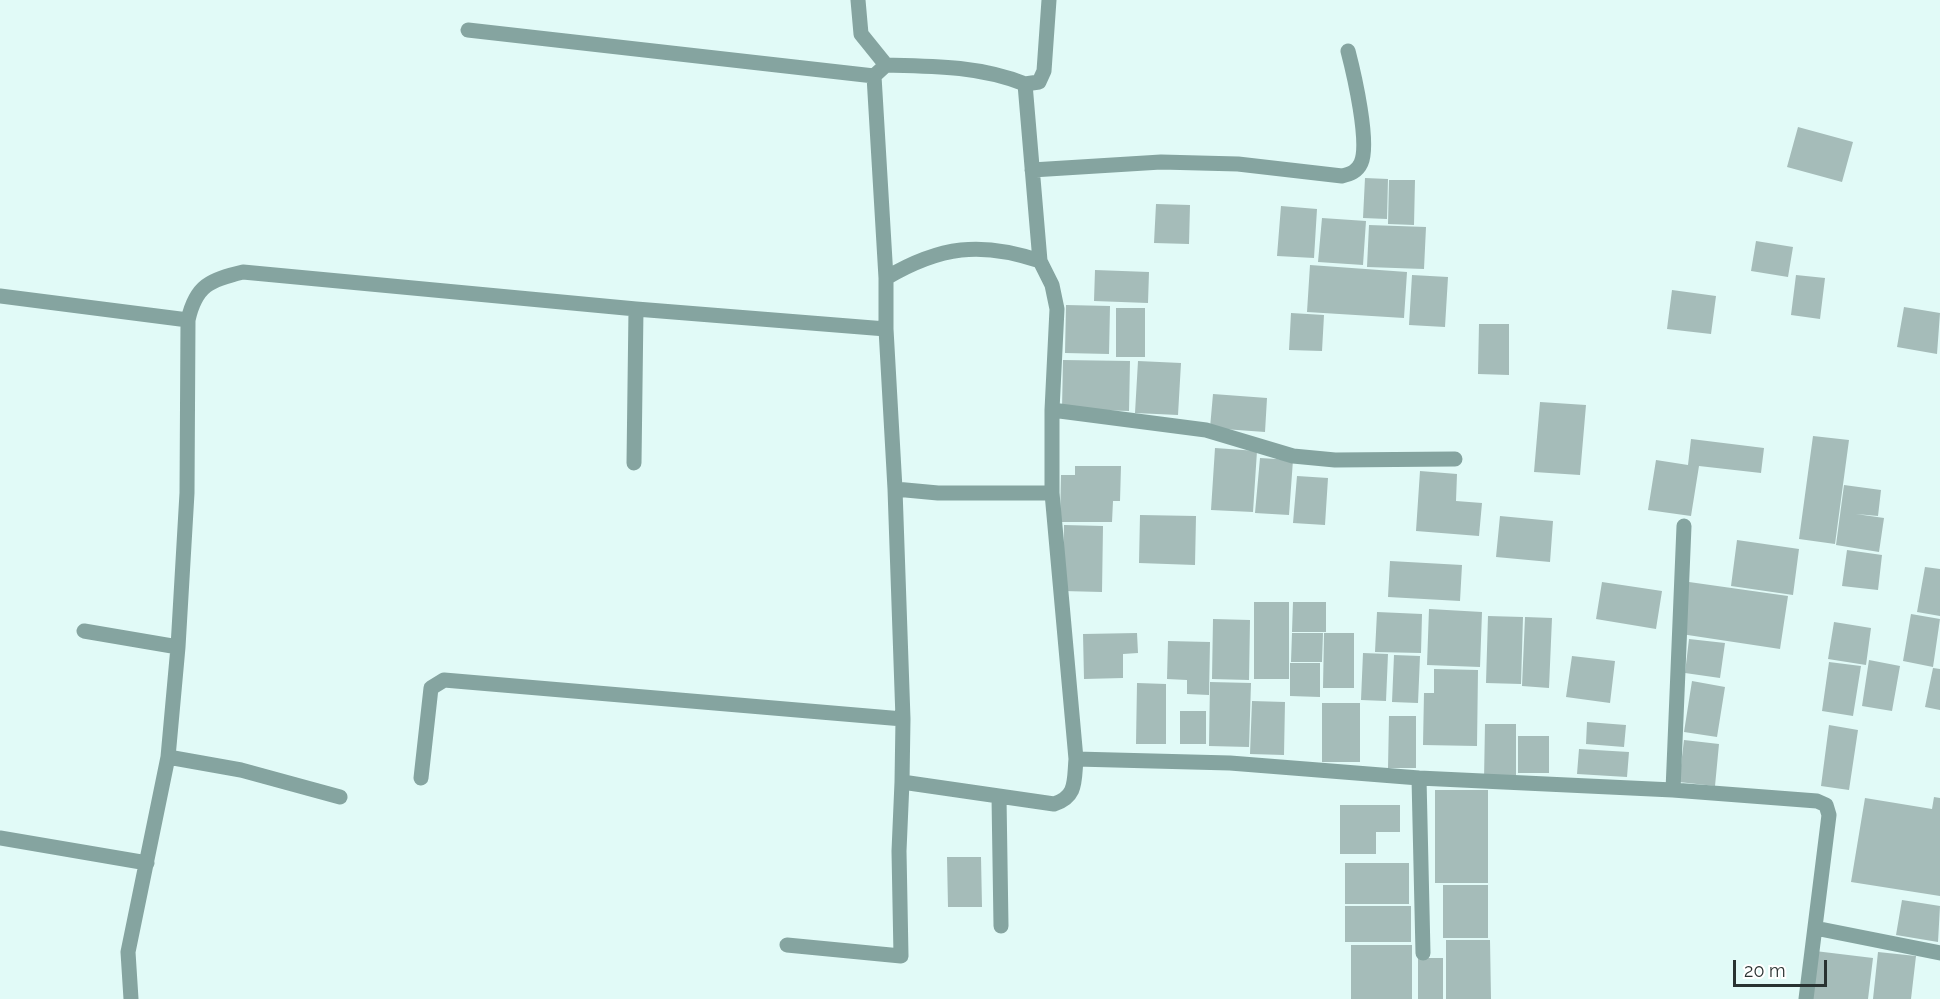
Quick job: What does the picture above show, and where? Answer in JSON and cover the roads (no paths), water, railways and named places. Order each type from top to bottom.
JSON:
[{"type":"street","points":[[858,0],[861,34],[886,65]]},
{"type":"street","points":[[468,30],[874,76],[886,65],[961,67],[1007,77],[1025,84],[1039,82],[1044,71],[1048,0]]},
{"type":"street","points":[[1032,170],[1161,162],[1238,164],[1342,176],[1354,173],[1362,162],[1361,111],[1348,51]]},
{"type":"street","points":[[787,945],[901,956],[899,842],[903,719],[895,489],[886,329],[886,279],[874,76]]},
{"type":"street","points":[[902,782],[1054,804],[1066,800],[1074,791],[1076,759],[1052,493],[1052,410],[1058,309],[1052,285],[1040,261],[1025,84]]},
{"type":"street","points":[[886,279],[915,261],[952,250],[1007,250],[1040,261]]},
{"type":"street","points":[[131,999],[128,952],[168,757],[178,647],[187,493],[188,320],[193,297],[216,278],[243,272],[636,309],[886,329]]},
{"type":"street","points":[[0,296],[188,320]]},
{"type":"street","points":[[634,463],[636,309]]},
{"type":"street","points":[[1052,410],[1206,430],[1293,456],[1335,460],[1455,459]]},
{"type":"street","points":[[895,489],[938,493],[1052,493]]},
{"type":"street","points":[[1673,790],[1684,526]]},
{"type":"street","points":[[84,631],[178,647]]},
{"type":"street","points":[[421,778],[431,688],[444,680],[903,719]]},
{"type":"street","points":[[168,757],[241,770],[340,797]]},
{"type":"street","points":[[1076,759],[1230,763],[1419,778],[1673,790],[1817,801],[1826,805],[1829,815],[1806,999]]},
{"type":"street","points":[[1419,778],[1423,953]]},
{"type":"street","points":[[999,797],[1001,926]]},
{"type":"street","points":[[0,838],[147,863]]},
{"type":"street","points":[[1815,928],[1940,953]]}]
